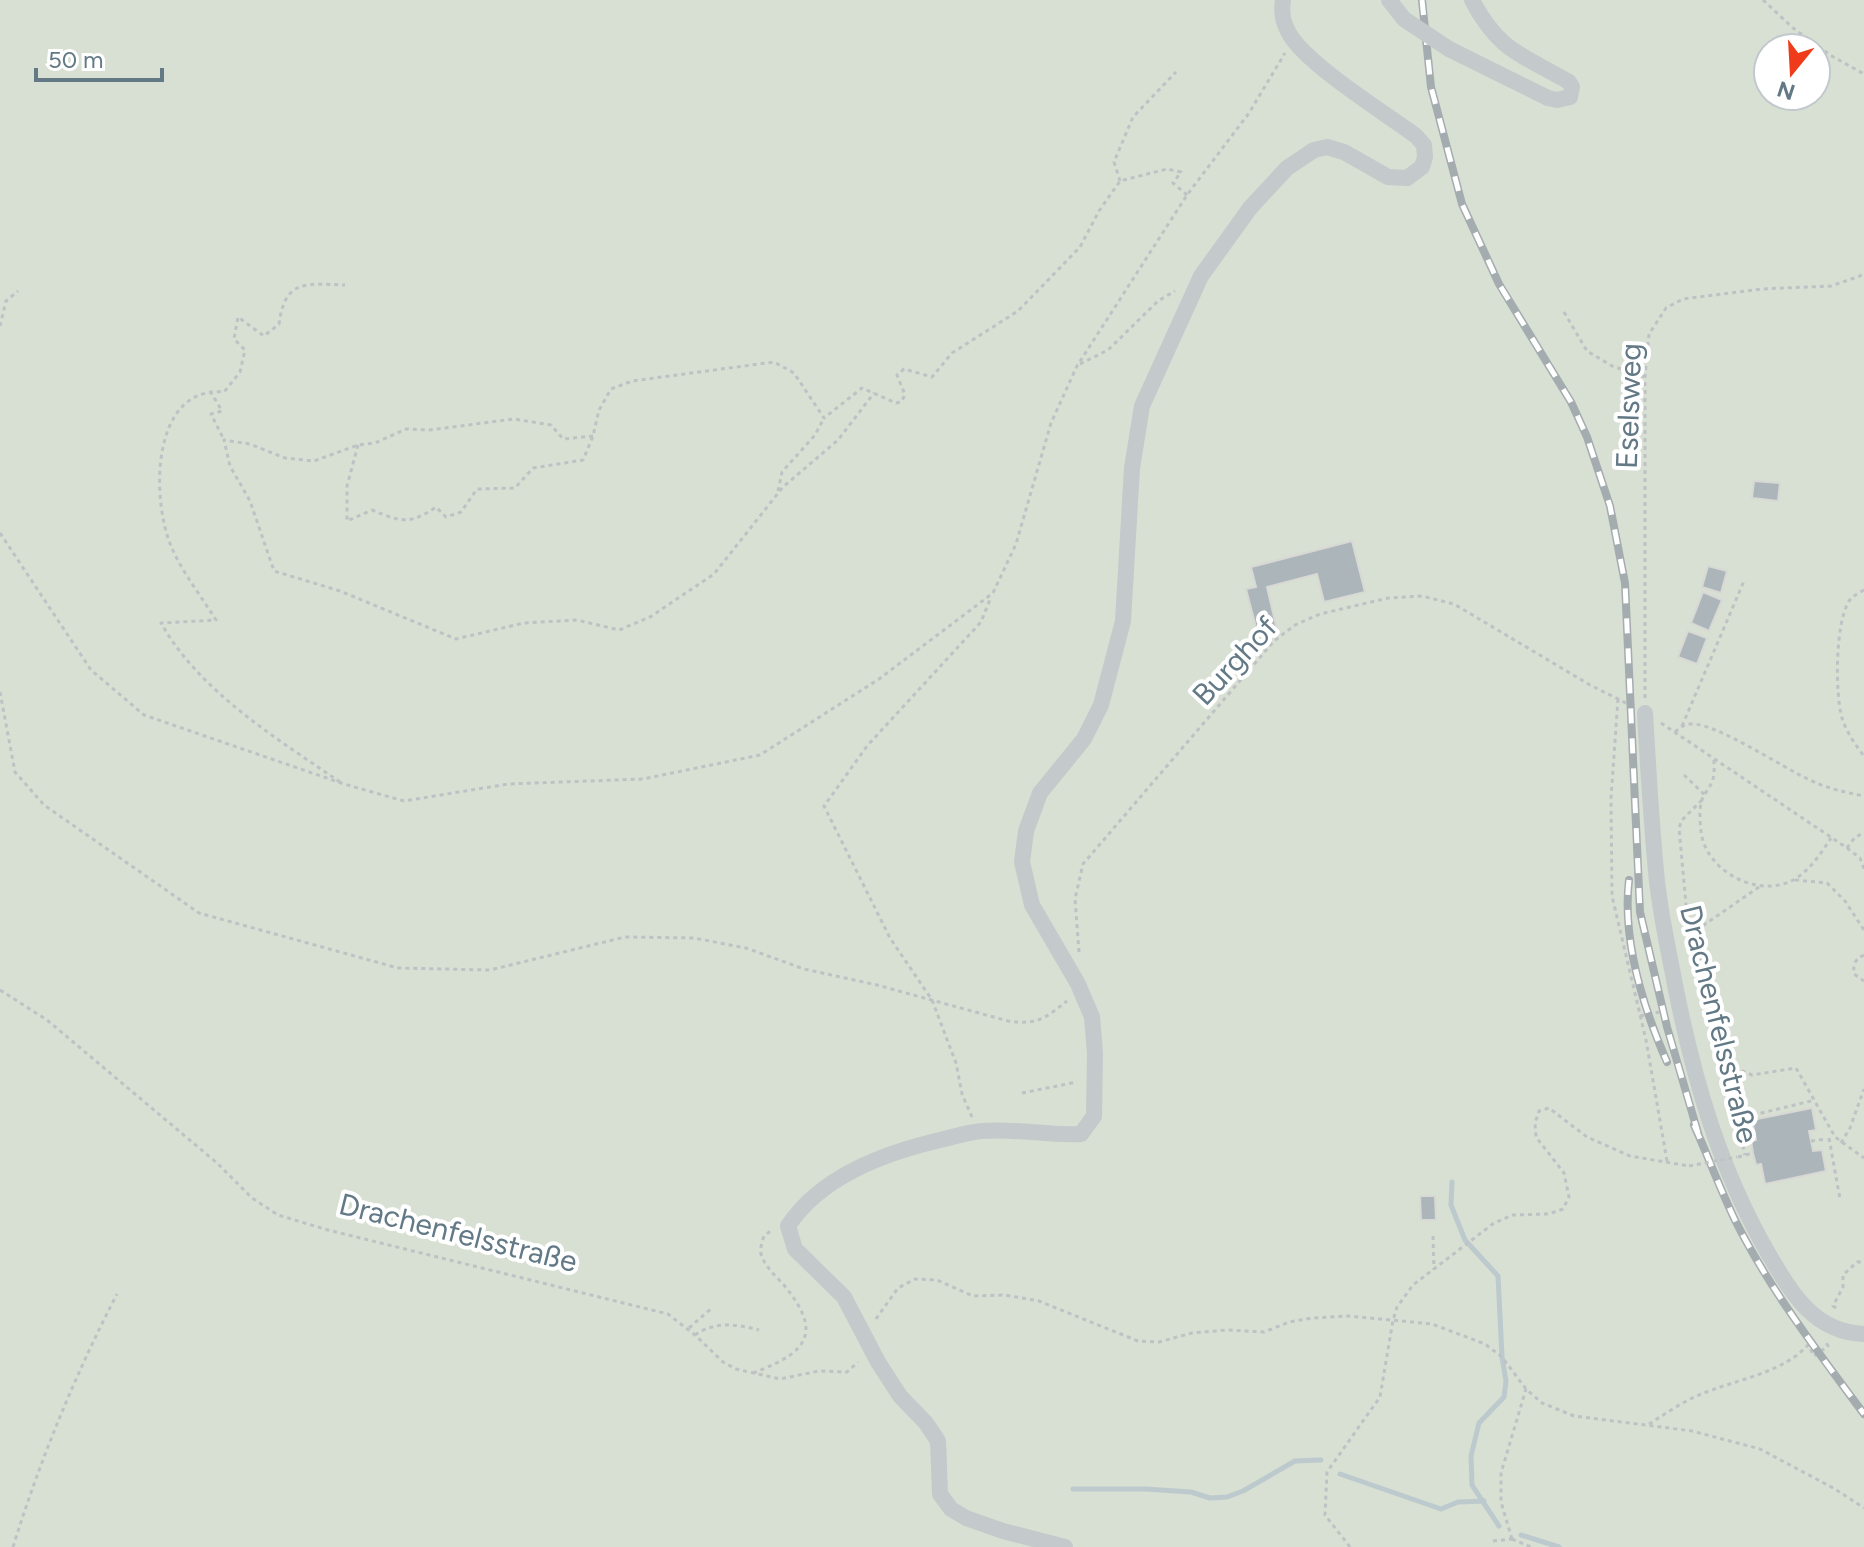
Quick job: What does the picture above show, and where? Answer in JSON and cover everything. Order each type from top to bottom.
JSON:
[{"type":"lane","points":[[1065,1547],[1003,1531],[966,1518],[951,1509],[940,1494],[938,1441],[926,1423],[900,1396],[866,1341],[844,1297],[795,1249],[788,1226],[804,1205],[834,1181],[866,1164],[913,1146],[978,1131],[1081,1134],[1094,1116],[1092,1017],[1032,905],[1022,862],[1026,831],[1040,793],[1084,739],[1101,705],[1123,621],[1132,468],[1142,406],[1201,276],[1266,189],[1287,168],[1314,150],[1327,147],[1344,152],[1397,179],[1415,174],[1422,167],[1425,157],[1424,145],[1416,136],[1324,68],[1292,39],[1282,20],[1283,0]]},
{"type":"lane","points":[[1389,0],[1404,19],[1449,49],[1548,98],[1565,100],[1570,97],[1572,87],[1569,82],[1506,46],[1472,0]]},
{"type":"lane","name":"Drachenfelsstraße","points":[[1645,713],[1656,873],[1680,1008],[1712,1135],[1747,1218],[1792,1295],[1813,1315],[1840,1332],[1864,1334]]},
{"type":"path","points":[[1763,0],[1805,37],[1864,74]]},
{"type":"path","points":[[978,1131],[962,1094],[956,1063],[932,1000],[890,938],[824,806],[867,746],[981,622],[1016,544],[1051,423],[1077,366],[1187,195],[1249,113],[1292,39]]},
{"type":"path","points":[[1120,181],[1114,162],[1133,117],[1176,72]]},
{"type":"path","points":[[778,494],[782,472],[815,435],[824,418],[862,388],[896,403],[901,402],[905,395],[897,375],[904,369],[932,377],[952,353],[1018,311],[1080,247],[1099,211],[1120,181],[1167,169],[1181,172],[1173,183],[1187,195]]},
{"type":"path","name":"Eselsweg","points":[[1645,713],[1645,377],[1649,334],[1666,308],[1683,299],[1761,289],[1831,286],[1864,272]]},
{"type":"path","points":[[1077,366],[1108,350],[1158,301],[1201,276]]},
{"type":"path","points":[[344,784],[270,734],[221,693],[175,647],[161,623],[216,620],[170,545],[160,498],[161,458],[167,428],[184,403],[210,391],[224,392],[240,372],[245,350],[234,339],[238,317],[264,336],[279,324],[281,305],[291,291],[313,284],[345,285]]},
{"type":"path","points":[[0,326],[6,301],[18,291]]},
{"type":"path","points":[[1564,312],[1587,351],[1612,366],[1645,377]]},
{"type":"path","points":[[358,445],[347,486],[347,521],[372,510],[395,520],[417,520],[436,507],[446,517],[461,512],[477,489],[515,488],[533,468],[583,460],[599,410],[611,389],[632,381],[774,362],[794,373],[824,418]]},
{"type":"path","points":[[210,391],[222,411],[211,414],[224,440],[230,466],[250,501],[274,571],[340,591],[456,639],[524,623],[577,620],[619,630],[650,617],[714,574],[778,494],[838,440],[874,393]]},
{"type":"path","points":[[224,440],[250,444],[285,458],[314,461],[358,445],[375,443],[406,429],[429,430],[514,419],[551,425],[563,439],[593,436]]},
{"type":"path","points":[[0,533],[91,670],[144,715],[344,784],[404,801],[508,784],[643,779],[760,755],[879,679],[993,593]]},
{"type":"path","points":[[1682,726],[1744,581]]},
{"type":"path","points":[[1863,755],[1842,720],[1837,679],[1839,644],[1847,605],[1851,598],[1864,590]]},
{"type":"path","name":"Burghof","points":[[1079,956],[1075,899],[1083,864],[1274,641],[1295,625],[1320,614],[1388,598],[1422,596],[1454,604],[1618,699],[1611,798],[1612,896],[1640,1016]]},
{"type":"path","points":[[0,692],[15,772],[44,805],[199,913],[398,968],[490,970],[625,937],[694,938],[746,948],[804,969],[1028,1024],[1044,1019],[1080,990]]},
{"type":"path","points":[[1675,732],[1693,723],[1728,736],[1808,780],[1832,790],[1864,796]]},
{"type":"path","points":[[1663,725],[1847,848],[1860,858],[1864,869]]},
{"type":"path","points":[[1715,759],[1714,780],[1679,828],[1687,915],[1695,931],[1724,1063],[1747,1122],[1741,1138],[1745,1155]]},
{"type":"path","points":[[1684,775],[1705,795]]},
{"type":"path","points":[[1702,800],[1701,832],[1711,858],[1728,873],[1759,887],[1794,879],[1815,862],[1831,838]]},
{"type":"path","points":[[1847,848],[1855,837],[1864,833]]},
{"type":"path","points":[[1794,879],[1827,883],[1845,901],[1864,930]]},
{"type":"path","points":[[1695,931],[1759,887]]},
{"type":"path","points":[[1864,955],[1853,965],[1854,974],[1864,981]]},
{"type":"path","name":"Drachenfelsstraße","points":[[0,990],[47,1020],[217,1163],[252,1198],[278,1215],[457,1263],[668,1314],[723,1362],[736,1369],[780,1379],[819,1371],[847,1372],[862,1360],[878,1313],[898,1288],[915,1279],[937,1280],[973,1296],[1005,1295],[1039,1301],[1138,1341],[1159,1342],[1192,1333],[1227,1330],[1264,1332],[1289,1322],[1312,1318],[1349,1316],[1393,1320]]},
{"type":"path","points":[[1667,1163],[1640,1016],[1680,1008]]},
{"type":"path","points":[[1724,1063],[1752,1075],[1796,1068],[1835,1137],[1864,1158]]},
{"type":"path","points":[[1022,1093],[1072,1084],[1095,1076]]},
{"type":"path","points":[[1841,1143],[1850,1128],[1864,1089]]},
{"type":"path","points":[[1745,1117],[1816,1100]]},
{"type":"path","points":[[1350,1547],[1325,1515],[1327,1472],[1380,1397],[1397,1307],[1413,1285],[1494,1223],[1513,1215],[1548,1214],[1563,1209],[1569,1197],[1564,1173],[1536,1137],[1535,1123],[1539,1111],[1549,1108],[1587,1137],[1630,1156],[1689,1166],[1753,1153]]},
{"type":"path","points":[[1811,1141],[1835,1137]]},
{"type":"path","points":[[1829,1138],[1840,1199]]},
{"type":"path","points":[[753,1373],[790,1356],[808,1332],[805,1315],[769,1269],[762,1255],[764,1236],[788,1226]]},
{"type":"path","points":[[1433,1236],[1434,1270]]},
{"type":"path","points":[[1840,1313],[1833,1306],[1843,1287],[1843,1275],[1857,1262],[1864,1262]]},
{"type":"path","points":[[13,1547],[54,1432],[87,1352],[117,1294]]},
{"type":"path","points":[[688,1329],[713,1307]]},
{"type":"path","points":[[1393,1320],[1432,1324],[1485,1344],[1502,1357],[1526,1389],[1542,1403],[1574,1416],[1692,1431],[1760,1449],[1864,1508]]},
{"type":"path","points":[[695,1335],[705,1328],[735,1324],[759,1330]]},
{"type":"path","points":[[1649,1424],[1699,1395],[1797,1357],[1808,1345],[1814,1356],[1828,1346],[1825,1341]]},
{"type":"path","points":[[1512,1539],[1501,1502],[1501,1473],[1526,1389]]},
{"type":"path","points":[[1493,1541],[1512,1539],[1531,1547]]},
{"type":"shaded area","points":[[0,0],[1864,0],[1864,1547],[0,1547]]},
{"type":"building","points":[[1754,481],[1780,483],[1778,501],[1752,498]]},
{"type":"building","points":[[1352,541],[1365,592],[1324,602],[1317,574],[1267,587],[1277,630],[1258,635],[1246,589],[1256,587],[1251,567]]},
{"type":"building","points":[[1708,566],[1727,571],[1721,593],[1702,587]]},
{"type":"building","points":[[1703,592],[1722,600],[1709,631],[1691,623]]},
{"type":"building","points":[[1688,631],[1707,638],[1697,664],[1678,657]]},
{"type":"building","points":[[1812,1108],[1816,1130],[1809,1131],[1813,1151],[1822,1150],[1826,1171],[1765,1184],[1761,1164],[1756,1165],[1753,1153],[1751,1141],[1756,1140],[1752,1120]]},
{"type":"building","points":[[1420,1196],[1435,1196],[1436,1220],[1421,1220]]},
{"type":"waterway","points":[[1452,1182],[1451,1205],[1465,1240],[1498,1276],[1506,1381],[1504,1397],[1479,1423],[1471,1456],[1472,1485],[1499,1526]]},
{"type":"waterway","points":[[1073,1489],[1145,1489],[1191,1492],[1210,1498],[1227,1497],[1295,1461],[1321,1460]]},
{"type":"waterway","points":[[1340,1474],[1441,1509],[1458,1502],[1484,1501]]},
{"type":"waterway","points":[[1521,1535],[1559,1547]]},
{"type":"railway","points":[[1422,0],[1431,87],[1462,204],[1499,284],[1571,402],[1587,437],[1610,506],[1625,583],[1640,912],[1667,1027],[1698,1133]]},
{"type":"railway","points":[[1629,880],[1629,926],[1636,973],[1667,1062]]},
{"type":"railway","points":[[1694,1125],[1735,1220],[1763,1271],[1864,1414]]}]
